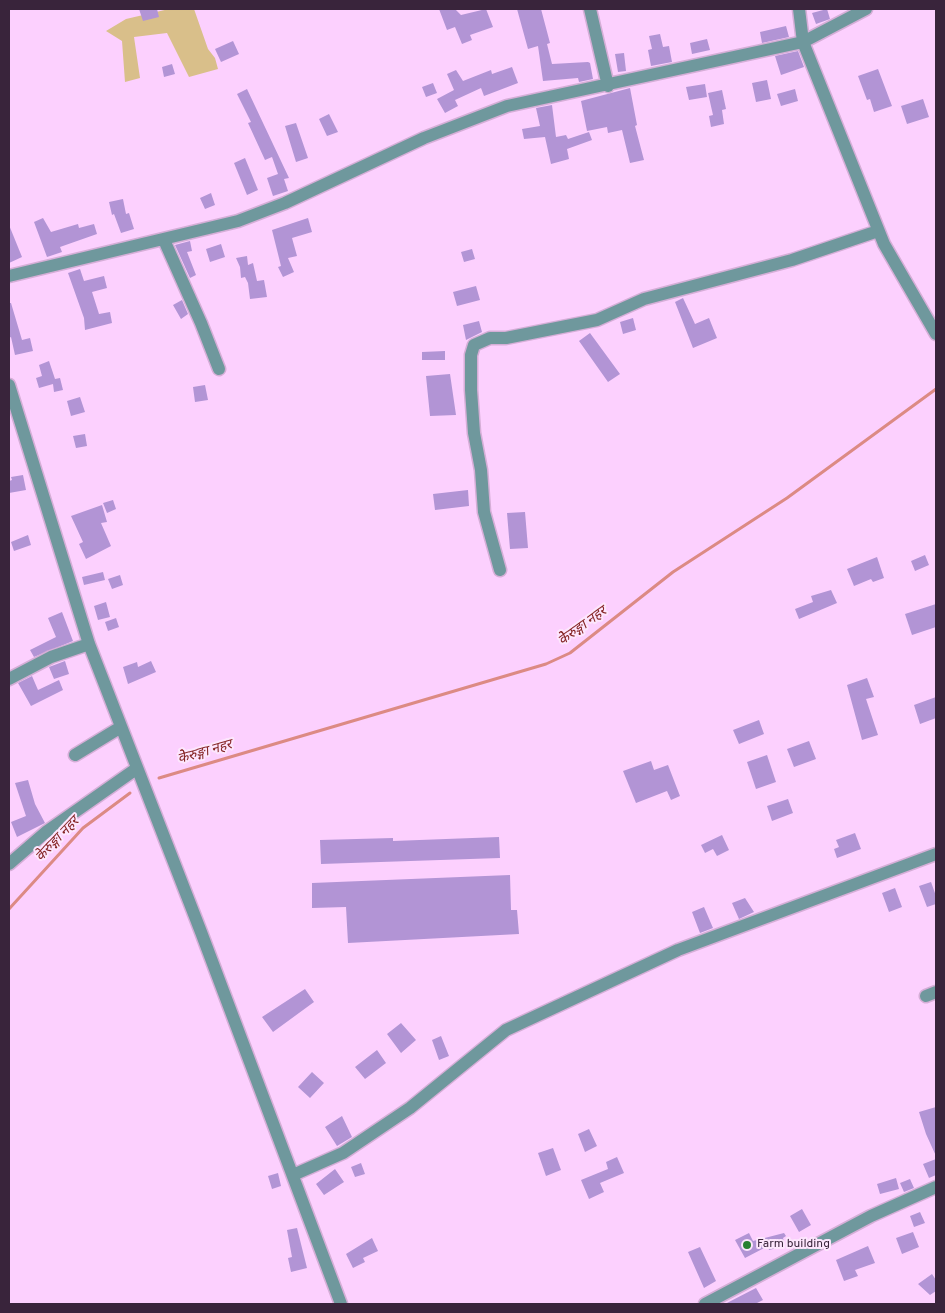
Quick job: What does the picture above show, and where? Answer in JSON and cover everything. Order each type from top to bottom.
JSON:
[{"type":"street","points":[[590,9],[608,86]]},
{"type":"street","points":[[799,9],[803,42],[878,231],[936,334]]},
{"type":"street","points":[[9,276],[238,221],[285,203],[375,159],[507,106],[608,86],[803,42],[866,9]]},
{"type":"street","points":[[500,570],[484,512],[481,470],[474,433],[471,364],[474,345],[490,338],[506,338],[597,320],[644,299],[792,260],[878,231]]},
{"type":"street","points":[[164,240],[219,369]]},
{"type":"street","points":[[9,385],[89,644],[136,770],[201,932],[341,1304]]},
{"type":"street","points":[[9,679],[51,657],[89,644]]},
{"type":"street","points":[[75,755],[121,727]]},
{"type":"street","points":[[9,864],[46,832],[136,770]]},
{"type":"street","points":[[293,1175],[343,1153],[410,1108],[506,1030],[678,950],[936,854]]},
{"type":"street","points":[[705,1304],[871,1216],[936,1188]]},
{"type":"shaded area","points":[[169,9],[194,9],[208,49],[215,58],[218,69],[189,77],[167,33],[134,37],[140,78],[125,82],[122,41],[106,31],[126,19]]},
{"type":"building","points":[[139,9],[157,9],[159,17],[143,21]]},
{"type":"building","points":[[439,9],[455,9],[461,15],[486,9],[493,27],[470,35],[472,40],[462,44],[455,27],[447,30]]},
{"type":"building","points":[[517,9],[541,9],[550,43],[547,44],[552,64],[588,62],[590,63],[593,79],[579,82],[578,78],[543,81],[538,46],[528,49]]},
{"type":"building","points":[[827,9],[830,19],[816,24],[812,13]]},
{"type":"building","points":[[786,26],[789,37],[762,43],[760,32]]},
{"type":"building","points":[[660,34],[663,47],[669,46],[672,62],[651,66],[648,50],[652,49],[649,36]]},
{"type":"building","points":[[707,39],[710,50],[692,54],[690,43]]},
{"type":"building","points":[[233,41],[239,54],[221,62],[215,49]]},
{"type":"building","points":[[798,51],[804,67],[781,75],[775,56]]},
{"type":"building","points":[[624,53],[626,71],[618,72],[615,54]]},
{"type":"building","points":[[172,64],[175,74],[164,77],[162,67]]},
{"type":"building","points":[[512,67],[518,83],[484,96],[481,88],[455,100],[458,106],[445,113],[437,99],[454,90],[447,74],[456,70],[463,81],[491,70],[492,74]]},
{"type":"building","points":[[878,69],[892,106],[874,112],[870,99],[867,100],[858,76]]},
{"type":"building","points":[[767,80],[771,99],[756,102],[752,83]]},
{"type":"building","points":[[433,83],[437,93],[426,97],[422,87]]},
{"type":"building","points":[[705,84],[707,97],[689,100],[686,87]]},
{"type":"building","points":[[630,88],[637,125],[635,126],[644,160],[630,163],[622,130],[608,133],[607,127],[587,131],[581,101]]},
{"type":"building","points":[[247,89],[289,178],[284,179],[288,191],[273,196],[267,178],[278,174],[272,157],[265,160],[248,123],[251,122],[237,94]]},
{"type":"building","points":[[795,89],[798,101],[781,106],[777,94]]},
{"type":"building","points":[[722,90],[726,109],[722,110],[724,124],[711,127],[709,116],[713,115],[708,93]]},
{"type":"building","points":[[923,99],[929,117],[907,124],[901,106]]},
{"type":"building","points":[[552,105],[556,137],[566,135],[568,139],[589,132],[592,140],[567,149],[569,159],[551,164],[545,137],[524,139],[522,129],[540,126],[536,108]]},
{"type":"building","points":[[329,114],[338,132],[327,136],[319,119]]},
{"type":"building","points":[[296,123],[308,158],[296,162],[285,126]]},
{"type":"building","points":[[245,158],[258,190],[247,195],[234,163]]},
{"type":"building","points":[[211,193],[215,205],[205,209],[200,198]]},
{"type":"building","points":[[123,199],[126,214],[129,213],[134,229],[121,233],[114,214],[112,215],[109,202]]},
{"type":"building","points":[[43,218],[51,232],[78,224],[79,228],[94,224],[97,234],[60,247],[62,252],[47,257],[34,222]]},
{"type":"building","points":[[308,218],[312,232],[292,238],[297,256],[288,258],[294,272],[283,277],[278,267],[281,266],[272,230]]},
{"type":"building","points":[[9,225],[22,257],[9,263]]},
{"type":"building","points":[[190,241],[192,251],[187,252],[196,275],[190,278],[175,245]]},
{"type":"building","points":[[221,244],[225,257],[210,262],[206,249]]},
{"type":"building","points":[[472,249],[475,259],[464,262],[461,252]]},
{"type":"building","points":[[247,256],[248,265],[253,263],[257,281],[264,280],[267,297],[250,299],[248,283],[245,277],[241,278],[240,267],[236,258]]},
{"type":"building","points":[[80,269],[84,281],[104,276],[107,288],[92,292],[99,314],[110,312],[112,323],[85,330],[84,318],[68,273]]},
{"type":"building","points":[[476,286],[480,300],[457,306],[453,292]]},
{"type":"building","points":[[683,298],[695,324],[709,318],[717,338],[693,348],[675,302]]},
{"type":"building","points":[[182,300],[188,314],[181,319],[173,305]]},
{"type":"building","points":[[9,303],[11,303],[22,340],[30,338],[33,351],[15,355],[11,337],[9,338]]},
{"type":"building","points":[[633,318],[636,330],[623,334],[620,322]]},
{"type":"building","points":[[479,321],[482,332],[466,340],[463,325]]},
{"type":"building","points":[[590,333],[620,374],[608,382],[579,341]]},
{"type":"building","points":[[445,351],[445,360],[422,360],[422,352]]},
{"type":"building","points":[[49,361],[55,379],[60,378],[63,390],[54,392],[53,384],[39,388],[36,378],[42,376],[39,365]]},
{"type":"building","points":[[450,374],[456,415],[430,416],[426,376]]},
{"type":"building","points":[[205,385],[208,400],[195,402],[193,387]]},
{"type":"building","points":[[80,397],[85,412],[71,416],[67,401]]},
{"type":"building","points":[[85,434],[87,446],[76,448],[73,436]]},
{"type":"building","points":[[23,475],[26,490],[9,493],[11,477]]},
{"type":"building","points":[[468,490],[469,506],[435,510],[433,494]]},
{"type":"building","points":[[113,500],[116,509],[107,513],[103,503]]},
{"type":"building","points":[[102,505],[107,522],[101,523],[111,546],[86,559],[79,544],[83,542],[71,516]]},
{"type":"building","points":[[525,512],[528,548],[510,549],[507,513]]},
{"type":"building","points":[[28,535],[31,545],[14,551],[11,542]]},
{"type":"building","points":[[925,555],[929,565],[915,571],[911,561]]},
{"type":"building","points":[[877,557],[884,578],[873,582],[871,579],[854,586],[847,569]]},
{"type":"building","points":[[103,572],[105,580],[84,585],[82,577]]},
{"type":"building","points":[[120,575],[123,585],[112,589],[108,579]]},
{"type":"building","points":[[831,590],[837,603],[799,619],[795,609],[813,602],[811,596]]},
{"type":"building","points":[[106,602],[110,617],[98,620],[94,606]]},
{"type":"building","points":[[936,604],[936,627],[912,635],[905,614]]},
{"type":"building","points":[[62,612],[73,641],[34,657],[30,650],[56,637],[48,618]]},
{"type":"building","points":[[116,618],[119,627],[108,631],[105,622]]},
{"type":"building","points":[[65,661],[69,674],[54,679],[49,667]]},
{"type":"building","points":[[151,661],[156,672],[128,684],[123,667],[137,662],[138,667]]},
{"type":"building","points":[[32,676],[38,690],[59,680],[63,690],[31,706],[18,683]]},
{"type":"building","points":[[867,678],[874,697],[866,699],[878,735],[862,740],[847,685]]},
{"type":"building","points":[[936,697],[936,718],[920,724],[914,705]]},
{"type":"building","points":[[759,720],[764,734],[739,744],[733,730]]},
{"type":"building","points":[[809,741],[816,759],[794,767],[787,749]]},
{"type":"building","points":[[767,755],[776,782],[756,789],[747,762]]},
{"type":"building","points":[[651,761],[654,770],[668,765],[680,796],[671,800],[667,791],[636,803],[623,771]]},
{"type":"building","points":[[28,780],[35,804],[45,823],[17,837],[11,822],[26,816],[15,783]]},
{"type":"building","points":[[788,799],[793,813],[772,821],[767,806]]},
{"type":"building","points":[[855,833],[861,849],[837,858],[834,849],[839,847],[836,840]]},
{"type":"building","points":[[722,835],[729,850],[717,856],[713,849],[705,853],[701,845]]},
{"type":"building","points":[[499,837],[500,858],[321,864],[320,840],[393,838],[393,841]]},
{"type":"building","points":[[510,875],[511,910],[517,910],[519,934],[348,943],[346,907],[312,908],[312,883]]},
{"type":"building","points":[[931,882],[936,896],[936,904],[927,907],[919,886]]},
{"type":"building","points":[[895,888],[902,907],[889,912],[882,893]]},
{"type":"building","points":[[745,898],[754,912],[739,919],[732,903]]},
{"type":"building","points":[[704,907],[713,928],[700,933],[692,912]]},
{"type":"building","points":[[305,989],[314,1002],[273,1032],[262,1017]]},
{"type":"building","points":[[401,1023],[416,1040],[401,1053],[387,1034]]},
{"type":"building","points":[[441,1036],[449,1056],[439,1060],[432,1040]]},
{"type":"building","points":[[377,1050],[386,1063],[365,1079],[355,1067]]},
{"type":"building","points":[[312,1072],[324,1083],[310,1098],[298,1087]]},
{"type":"building","points":[[936,1107],[936,1156],[919,1112]]},
{"type":"building","points":[[342,1116],[352,1137],[337,1146],[325,1127]]},
{"type":"building","points":[[589,1129],[597,1146],[585,1152],[578,1134]]},
{"type":"building","points":[[553,1148],[561,1170],[546,1176],[538,1153]]},
{"type":"building","points":[[617,1157],[624,1173],[600,1183],[604,1192],[589,1199],[581,1180],[608,1169],[606,1162]]},
{"type":"building","points":[[936,1159],[936,1175],[929,1178],[923,1164]]},
{"type":"building","points":[[361,1163],[365,1174],[355,1177],[351,1167]]},
{"type":"building","points":[[335,1169],[344,1182],[324,1195],[316,1184]]},
{"type":"building","points":[[278,1173],[281,1186],[272,1189],[268,1176]]},
{"type":"building","points":[[896,1178],[899,1189],[880,1194],[877,1184]]},
{"type":"building","points":[[910,1179],[914,1188],[904,1192],[900,1183]]},
{"type":"building","points":[[802,1209],[811,1225],[799,1232],[790,1216]]},
{"type":"building","points":[[920,1212],[925,1223],[914,1227],[910,1216]]},
{"type":"building","points":[[297,1228],[307,1268],[291,1272],[288,1258],[292,1257],[287,1230]]},
{"type":"building","points":[[913,1232],[919,1247],[902,1254],[896,1238]]},
{"type":"building","points":[[749,1233],[753,1241],[784,1233],[786,1236],[783,1238],[785,1246],[769,1250],[768,1246],[745,1258],[735,1240]]},
{"type":"building","points":[[372,1238],[378,1251],[363,1258],[365,1262],[353,1268],[346,1254]]},
{"type":"building","points":[[868,1246],[875,1263],[855,1270],[858,1276],[844,1281],[836,1260]]},
{"type":"building","points":[[700,1247],[716,1281],[704,1288],[688,1252]]},
{"type":"building","points":[[932,1274],[936,1280],[936,1291],[930,1295],[918,1284]]},
{"type":"building","points":[[756,1288],[763,1300],[755,1304],[725,1304]]},
{"type":"waterway","name":"केेरुङ्गा नहर","points":[[159,778],[546,664],[570,653],[673,572],[787,498],[936,389]]},
{"type":"waterway","name":"केरुङ्गा नहर","points":[[9,909],[83,828],[130,793]]},
{"type":"place","name":"Farm building","points":[[747,1245]]}]
